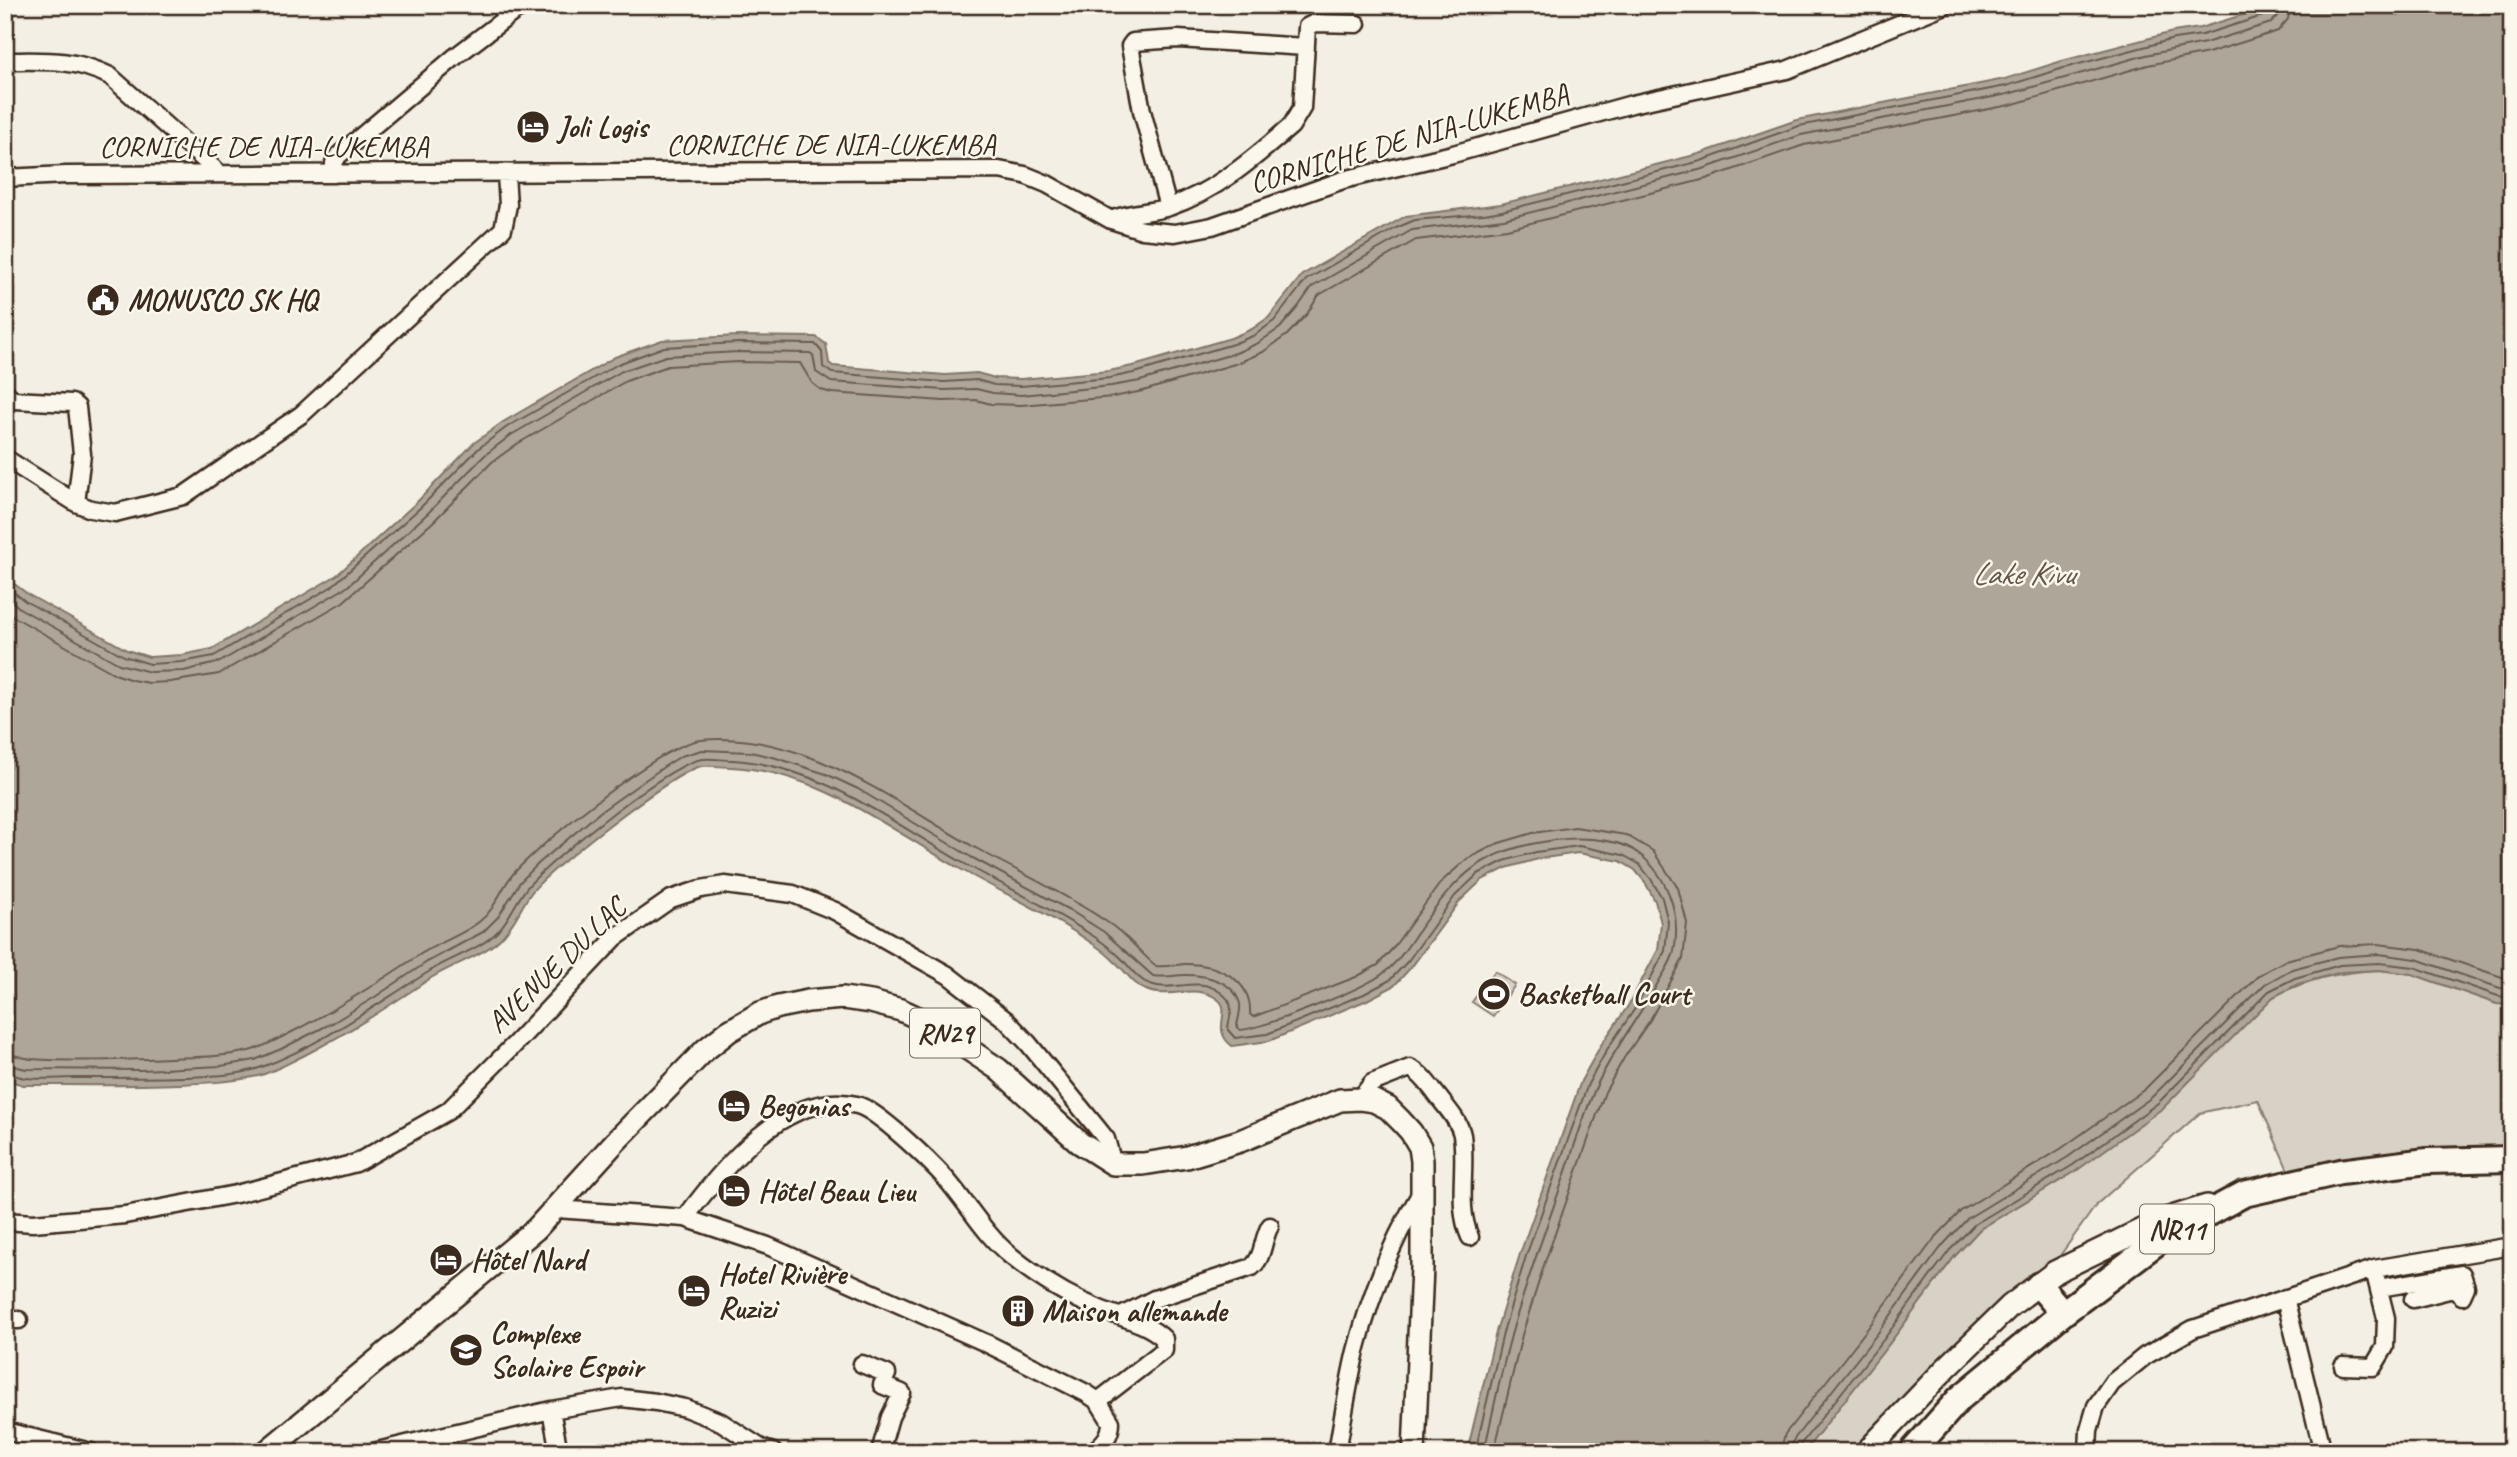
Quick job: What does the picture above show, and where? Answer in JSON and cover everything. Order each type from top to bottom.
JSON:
[{"type":"highway","name":"NR11","points":[[1912,1452],[1959,1399],[2063,1313],[2164,1237],[2244,1194],[2340,1172],[2427,1161],[2512,1159]]},
{"type":"highway","points":[[2039,1285],[2063,1313]]},
{"type":"main road","name":"RN29","points":[[266,1452],[536,1229],[615,1142],[705,1050],[729,1031],[760,1013],[808,1001],[843,998],[901,1010],[929,1023],[998,1069],[1080,1143],[1113,1164]]},
{"type":"main road","points":[[1113,1164],[1143,1164],[1187,1157],[1240,1141],[1340,1100],[1360,1098],[1388,1108],[1412,1132],[1420,1147],[1422,1267],[1415,1452]]},
{"type":"main road","points":[[1866,1452],[2010,1306],[2055,1272],[2160,1221],[2244,1194]]},
{"type":"street","points":[[334,174],[334,163],[338,156],[456,56],[515,11],[528,5]]},
{"type":"street","name":"CORNICHE DE NIA-LUKEMBA","points":[[5,178],[66,175],[999,170],[1046,184],[1111,220],[1142,230],[1175,233],[1212,226],[1343,180],[1453,154],[1632,104],[1787,70],[1945,5]]},
{"type":"street","points":[[1111,220],[1123,214],[1144,214],[1197,197],[1226,179],[1292,125],[1302,108],[1307,27],[1315,23],[1357,24]]},
{"type":"street","points":[[1168,207],[1142,111],[1130,46],[1133,42],[1178,39],[1306,47]]},
{"type":"street","points":[[5,61],[64,60],[88,66],[110,76],[220,174]]},
{"type":"street","points":[[5,457],[76,503],[91,509],[115,513],[183,496],[302,414],[503,229],[509,205],[506,174]]},
{"type":"street","points":[[5,392],[14,400],[72,403],[77,407],[82,454],[76,503]]},
{"type":"street","name":"AVENUE DU LAC","points":[[5,1221],[33,1223],[125,1215],[236,1194],[356,1163],[448,1111],[615,938],[671,899],[701,889],[725,885],[793,894],[835,911],[948,975],[1006,1020],[1028,1043],[1106,1139],[1113,1164]]},
{"type":"street","points":[[1360,1098],[1372,1083],[1410,1068],[1416,1071],[1436,1094],[1453,1116],[1462,1135],[1465,1220],[1470,1237]]},
{"type":"street","points":[[685,1219],[724,1170],[771,1126],[808,1107],[838,1103],[859,1105],[876,1115],[945,1178],[1008,1254],[1065,1293],[1104,1311],[1123,1315],[1160,1335],[1165,1341],[1164,1350],[1098,1401]]},
{"type":"street","points":[[1337,1452],[1356,1350],[1405,1220],[1422,1191]]},
{"type":"street","points":[[556,1209],[685,1219],[768,1246],[828,1275],[893,1301],[1043,1371],[1098,1401],[1109,1416],[1111,1431],[1104,1442],[1092,1452]]},
{"type":"street","points":[[1123,1315],[1154,1299],[1252,1267],[1259,1261],[1264,1237],[1270,1226]]},
{"type":"street","points":[[2088,1452],[2089,1430],[2096,1406],[2112,1383],[2145,1356],[2193,1329],[2374,1269],[2512,1246]]},
{"type":"street","points":[[2343,1366],[2373,1367],[2385,1347],[2386,1318],[2374,1269]]},
{"type":"street","points":[[2379,1288],[2462,1274],[2466,1287],[2462,1296],[2453,1289],[2413,1299]]},
{"type":"street","points":[[2284,1298],[2323,1452]]},
{"type":"street","points":[[862,1364],[887,1374],[882,1385],[902,1393],[890,1417],[880,1452]]},
{"type":"street","points":[[373,1452],[607,1399],[631,1399],[685,1408],[721,1422],[765,1451]]},
{"type":"street","points":[[551,1410],[559,1452]]},
{"type":"street","points":[[5,1431],[91,1452]]},
{"type":"shaded area","points":[[2379,970],[2412,974],[2497,1004],[2512,1005],[2512,1159],[2293,1182],[2258,1100],[2200,1113],[2097,1204],[2039,1285],[1866,1452],[1804,1452],[1955,1256],[1980,1229],[2076,1171],[2273,997],[2298,985],[2324,978]]},
{"type":"shaded area","name":"Basketball Court","points":[[1495,971],[1515,985],[1493,1016],[1472,1002]]},
{"type":"water","name":"Lake Kivu","points":[[2275,5],[2512,5],[2512,1005],[2497,1004],[2412,974],[2379,970],[2342,972],[2298,984],[2273,997],[2163,1108],[2076,1171],[1980,1229],[1955,1256],[1804,1452],[1467,1452],[1497,1328],[1581,1081],[1601,1045],[1628,1006],[1658,950],[1661,923],[1655,901],[1635,870],[1620,861],[1578,853],[1538,859],[1506,868],[1482,880],[1460,901],[1413,965],[1394,986],[1269,1041],[1232,1046],[1222,1033],[1223,1008],[1216,998],[1199,992],[1155,993],[1141,988],[1104,952],[1077,934],[852,805],[794,779],[763,771],[702,766],[667,784],[641,802],[542,881],[531,893],[509,929],[492,946],[431,978],[336,1038],[275,1070],[238,1080],[180,1084],[23,1085],[5,1079],[5,577],[29,595],[127,650],[149,657],[182,655],[212,649],[337,575],[417,502],[474,443],[503,422],[615,357],[662,340],[738,336],[816,337],[826,344],[829,363],[833,366],[945,375],[977,373],[995,378],[1021,379],[1109,371],[1231,338],[1252,329],[1269,317],[1302,275],[1406,216],[1501,204],[1699,154],[1797,120],[2005,79],[2062,61],[2173,32],[2200,28]]},
{"type":"place","name":"Joli Logis","points":[[533,127]]},
{"type":"place","name":"MONUSCO SK HQ","points":[[103,300]]},
{"type":"place","name":"Basketball Court","points":[[1494,994]]},
{"type":"place","name":"Begonias","points":[[734,1106]]},
{"type":"place","name":"Hôtel Beau Lieu","points":[[734,1191]]},
{"type":"place","name":"Hôtel Nard","points":[[446,1260]]},
{"type":"place","name":"Hotel Rivière Ruzizi","points":[[694,1291]]},
{"type":"place","name":"Maison allemande","points":[[1018,1311]]},
{"type":"place","name":"Complexe Scolaire Espoir","points":[[466,1350]]}]
